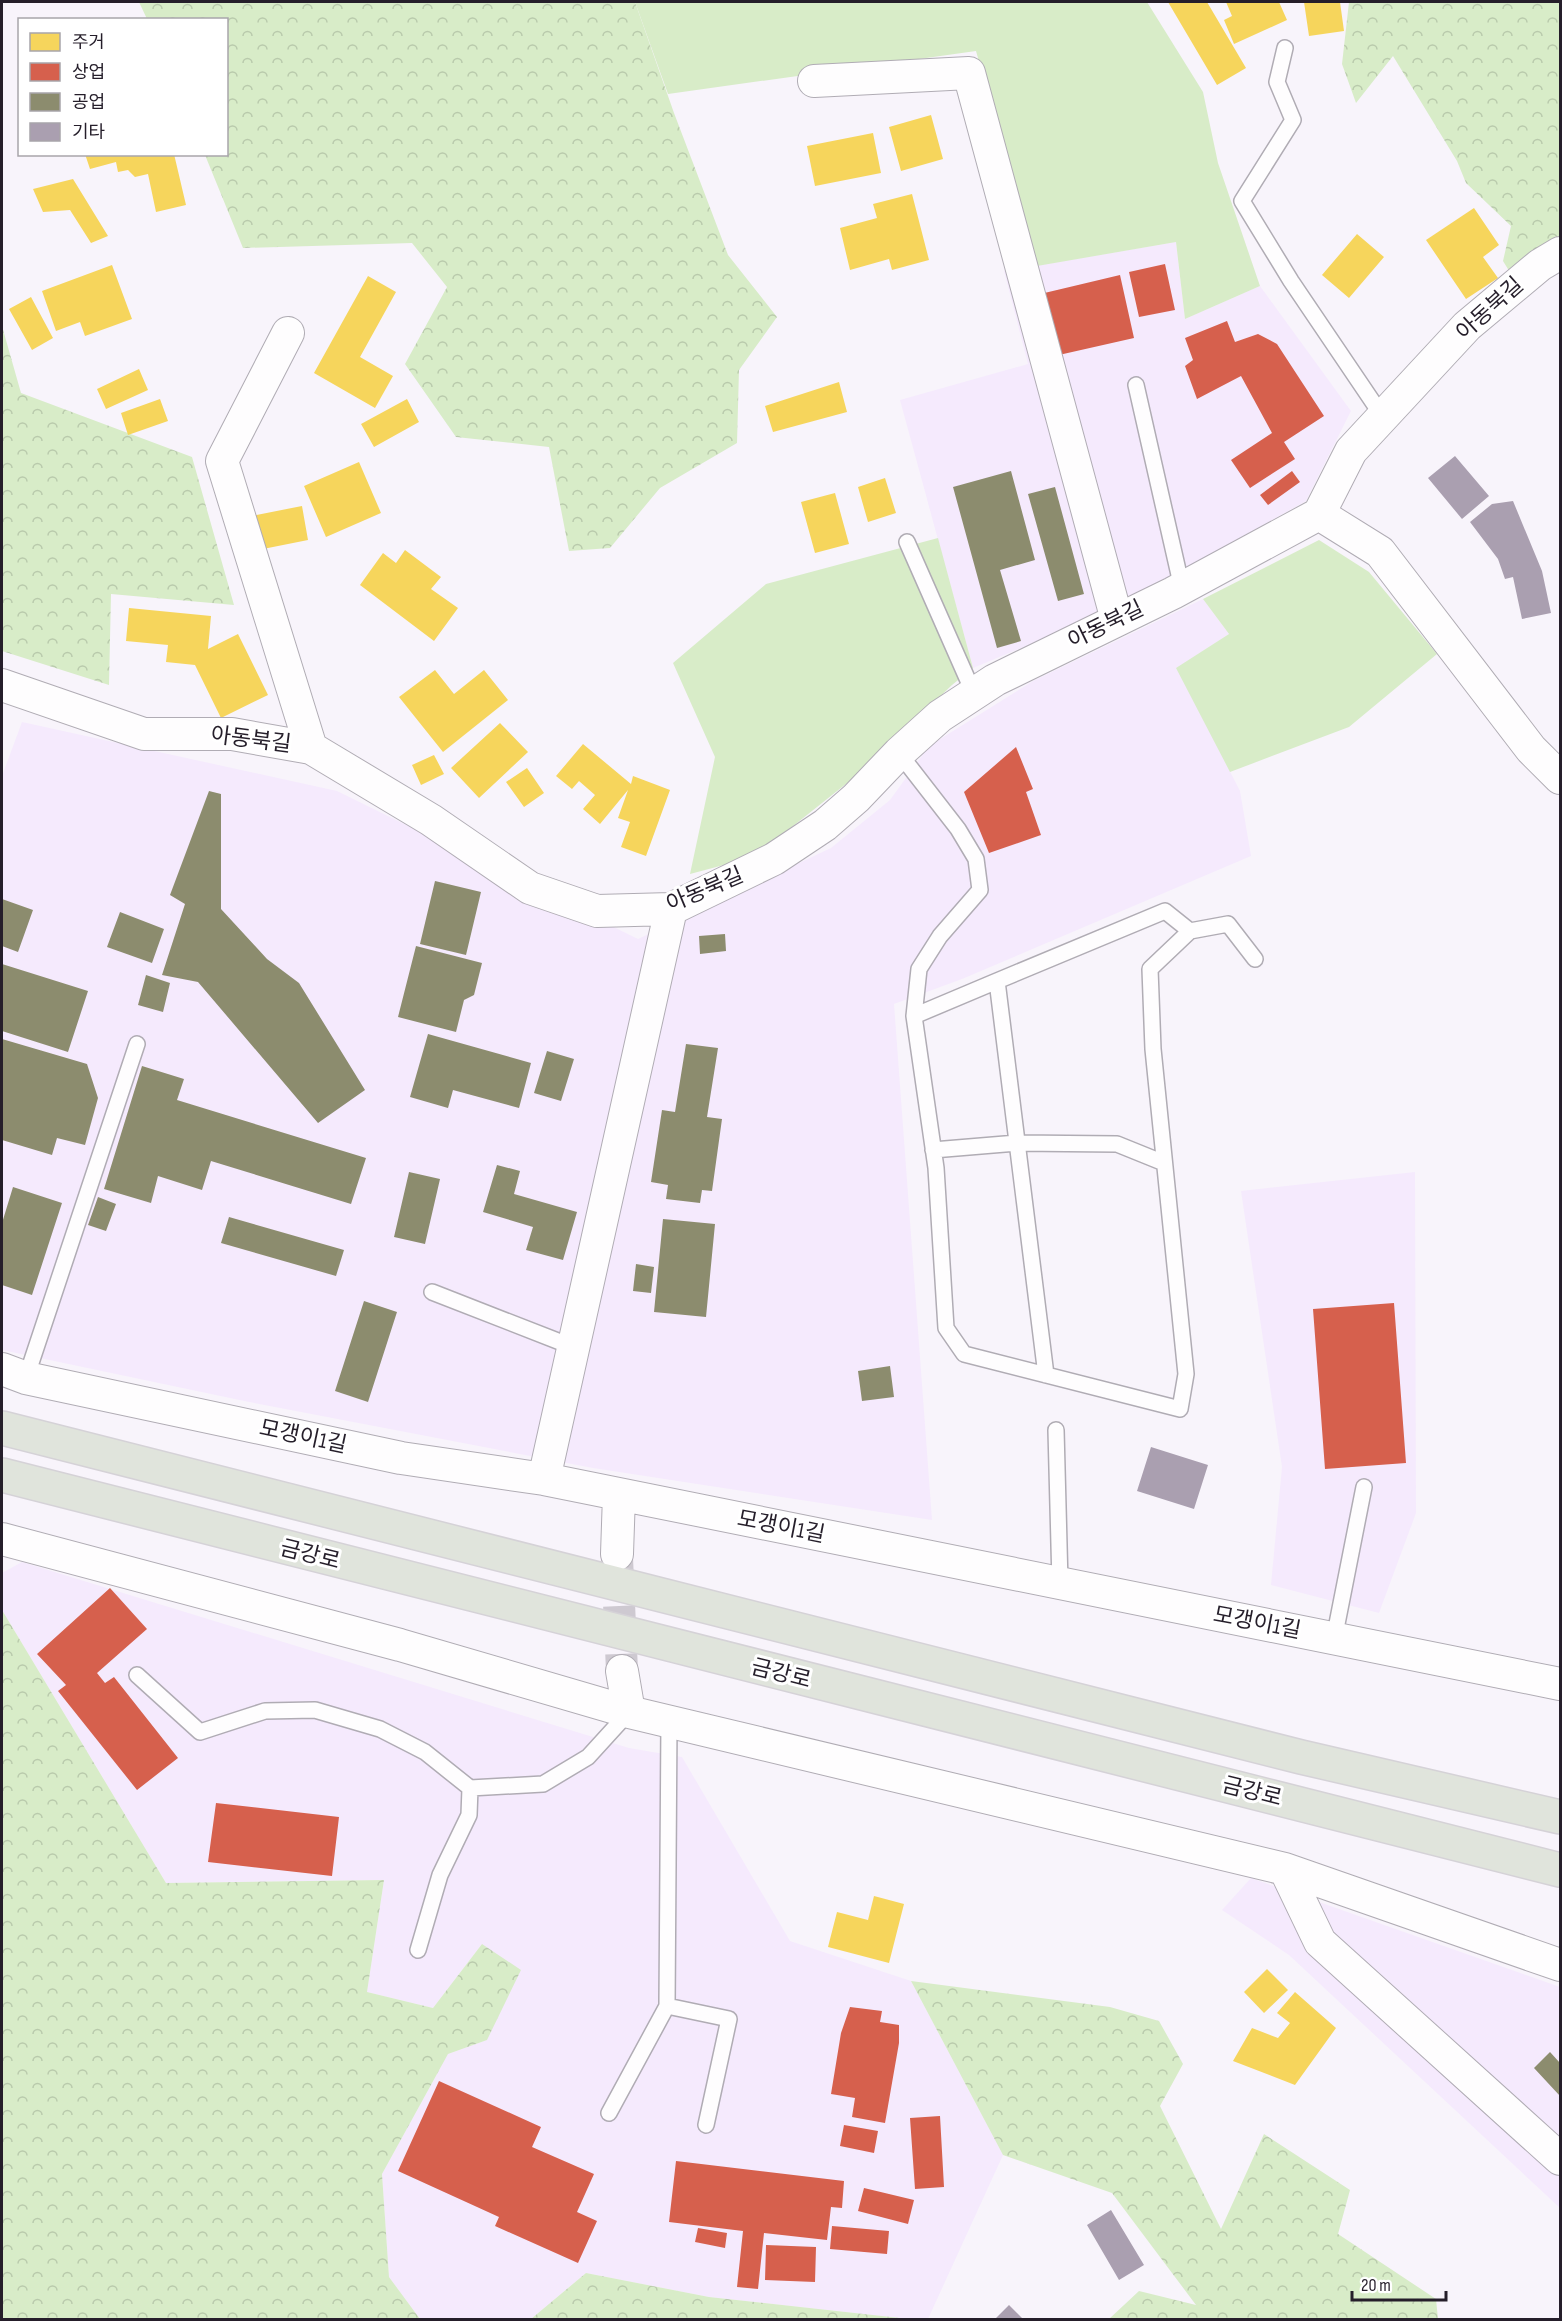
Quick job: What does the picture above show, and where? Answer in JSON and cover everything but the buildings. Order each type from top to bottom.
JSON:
[{"type":"highway","name":"금강로","points":[[2,1428],[1301,1757],[1560,1817]]},
{"type":"highway","name":"금강로","points":[[2,1475],[1560,1870]]},
{"type":"highway","points":[[1301,1757],[1352,1752],[1560,1793]]},
{"type":"street","points":[[814,81],[969,73],[1117,620]]},
{"type":"street","name":"아동북길","points":[[5,696],[144,734],[232,734],[311,748],[431,820],[530,888],[597,911],[670,909],[774,860],[817,831],[856,798],[899,753],[940,716],[995,680],[1182,588],[1319,514],[1351,451],[1467,326],[1540,265],[1560,253]]},
{"type":"street","points":[[288,333],[222,461],[311,748]]},
{"type":"street","points":[[1319,514],[1380,552],[1531,749],[1560,778]]},
{"type":"street","points":[[544,1479],[670,909]]},
{"type":"street","name":"모갱이1길","points":[[14,1373],[400,1458],[544,1479],[1560,1684]]},
{"type":"street","points":[[617,1554],[619,1495]]},
{"type":"street","points":[[2,1539],[400,1645],[629,1712],[1285,1869],[1560,1965]]},
{"type":"street","points":[[622,1671],[629,1712]]},
{"type":"street","points":[[1285,1869],[1320,1942],[1560,2159]]},
{"type":"lane","points":[[1285,48],[1276,82],[1293,120],[1242,201],[1291,281],[1383,417]]},
{"type":"lane","points":[[1136,385],[1182,588]]},
{"type":"lane","points":[[907,542],[974,694]]},
{"type":"lane","points":[[899,753],[958,829],[975,859],[980,890],[940,936],[919,969],[914,1016],[933,1150],[946,1328],[964,1354],[1180,1409],[1185,1374],[1153,1049],[1150,969],[1190,930],[1228,924],[1255,960]]},
{"type":"lane","points":[[914,1016],[1165,911],[1190,930]]},
{"type":"lane","points":[[997,981],[1046,1375]]},
{"type":"lane","points":[[14,1373],[137,1044]]},
{"type":"lane","points":[[933,1150],[1017,1143],[1117,1144],[1164,1163]]},
{"type":"lane","points":[[432,1292],[573,1347]]},
{"type":"lane","points":[[1056,1430],[1060,1583]]},
{"type":"lane","points":[[1334,1639],[1364,1487]]},
{"type":"lane","points":[[137,1675],[200,1732],[265,1711],[315,1710],[380,1729],[425,1752],[470,1788],[543,1784],[588,1757],[629,1712]]},
{"type":"lane","points":[[609,2113],[667,2006],[669,1722]]},
{"type":"lane","points":[[418,1950],[440,1875],[469,1815],[470,1788]]},
{"type":"lane","points":[[667,2006],[729,2019],[706,2125]]},
{"type":"shaded area","points":[[1176,242],[1185,319],[1260,286],[1351,411],[1306,501],[1103,614],[973,668],[900,400],[1028,364],[1004,271]]},
{"type":"shaded area","points":[[1203,599],[1229,634],[1177,668],[1240,791],[1251,856],[962,979],[894,1004],[932,1520],[593,1468],[249,1402],[2,1350],[2,776],[22,722],[337,791],[638,939],[831,848],[890,800],[929,746],[1033,681]]},
{"type":"shaded area","points":[[1415,1172],[1416,1513],[1379,1613],[1271,1585],[1282,1467],[1241,1191]]},
{"type":"shaded area","points":[[22,1562],[629,1748],[682,1757],[790,1941],[911,1981],[1003,2155],[928,2319],[909,2319],[709,2297],[586,2273],[531,2319],[420,2319],[389,2277],[382,2174],[448,2054],[487,2040],[482,1944],[433,2008],[367,1992],[384,1880],[166,1883],[2,1610],[2,1573]]},
{"type":"shaded area","points":[[1251,1878],[1560,1987],[1560,2208],[1289,1955],[1222,1910]]},
{"type":"green space","points":[[139,2],[635,2],[728,255],[777,317],[739,370],[737,443],[660,488],[610,548],[569,551],[549,447],[456,437],[405,364],[447,287],[412,243],[243,248],[205,156],[228,156],[228,18],[147,18]]},
{"type":"green space","points":[[635,2],[1147,2],[1203,92],[1218,163],[1260,286],[1185,319],[1176,242],[1037,266],[976,51],[668,94]]},
{"type":"green space","points":[[1349,2],[1560,2],[1560,243],[1511,274],[1503,261],[1511,226],[1466,183],[1457,161],[1393,56],[1356,103],[1342,64]]},
{"type":"green space","points":[[2,326],[21,393],[192,457],[234,605],[111,594],[109,685],[2,651]]},
{"type":"green space","points":[[938,538],[973,668],[952,685],[866,768],[754,857],[690,874],[715,757],[673,663],[766,584]]},
{"type":"green space","points":[[1319,540],[1369,572],[1437,654],[1349,727],[1230,772],[1176,668],[1229,634],[1203,599]]},
{"type":"green space","points":[[2,1610],[166,1883],[384,1880],[367,1992],[433,2008],[482,1944],[521,1970],[487,2040],[448,2054],[382,2174],[389,2277],[420,2319],[2,2319]]},
{"type":"green space","points":[[911,1981],[1110,2007],[1159,2021],[1183,2064],[1160,2106],[1221,2229],[1264,2134],[1350,2190],[1338,2234],[1436,2299],[1438,2319],[1109,2319],[1139,2291],[1196,2305],[1112,2193],[1003,2155]]},
{"type":"green space","points":[[586,2273],[709,2297],[909,2319],[531,2319]]},
{"type":"tunnel","points":[[617,1558],[622,1671]]}]
